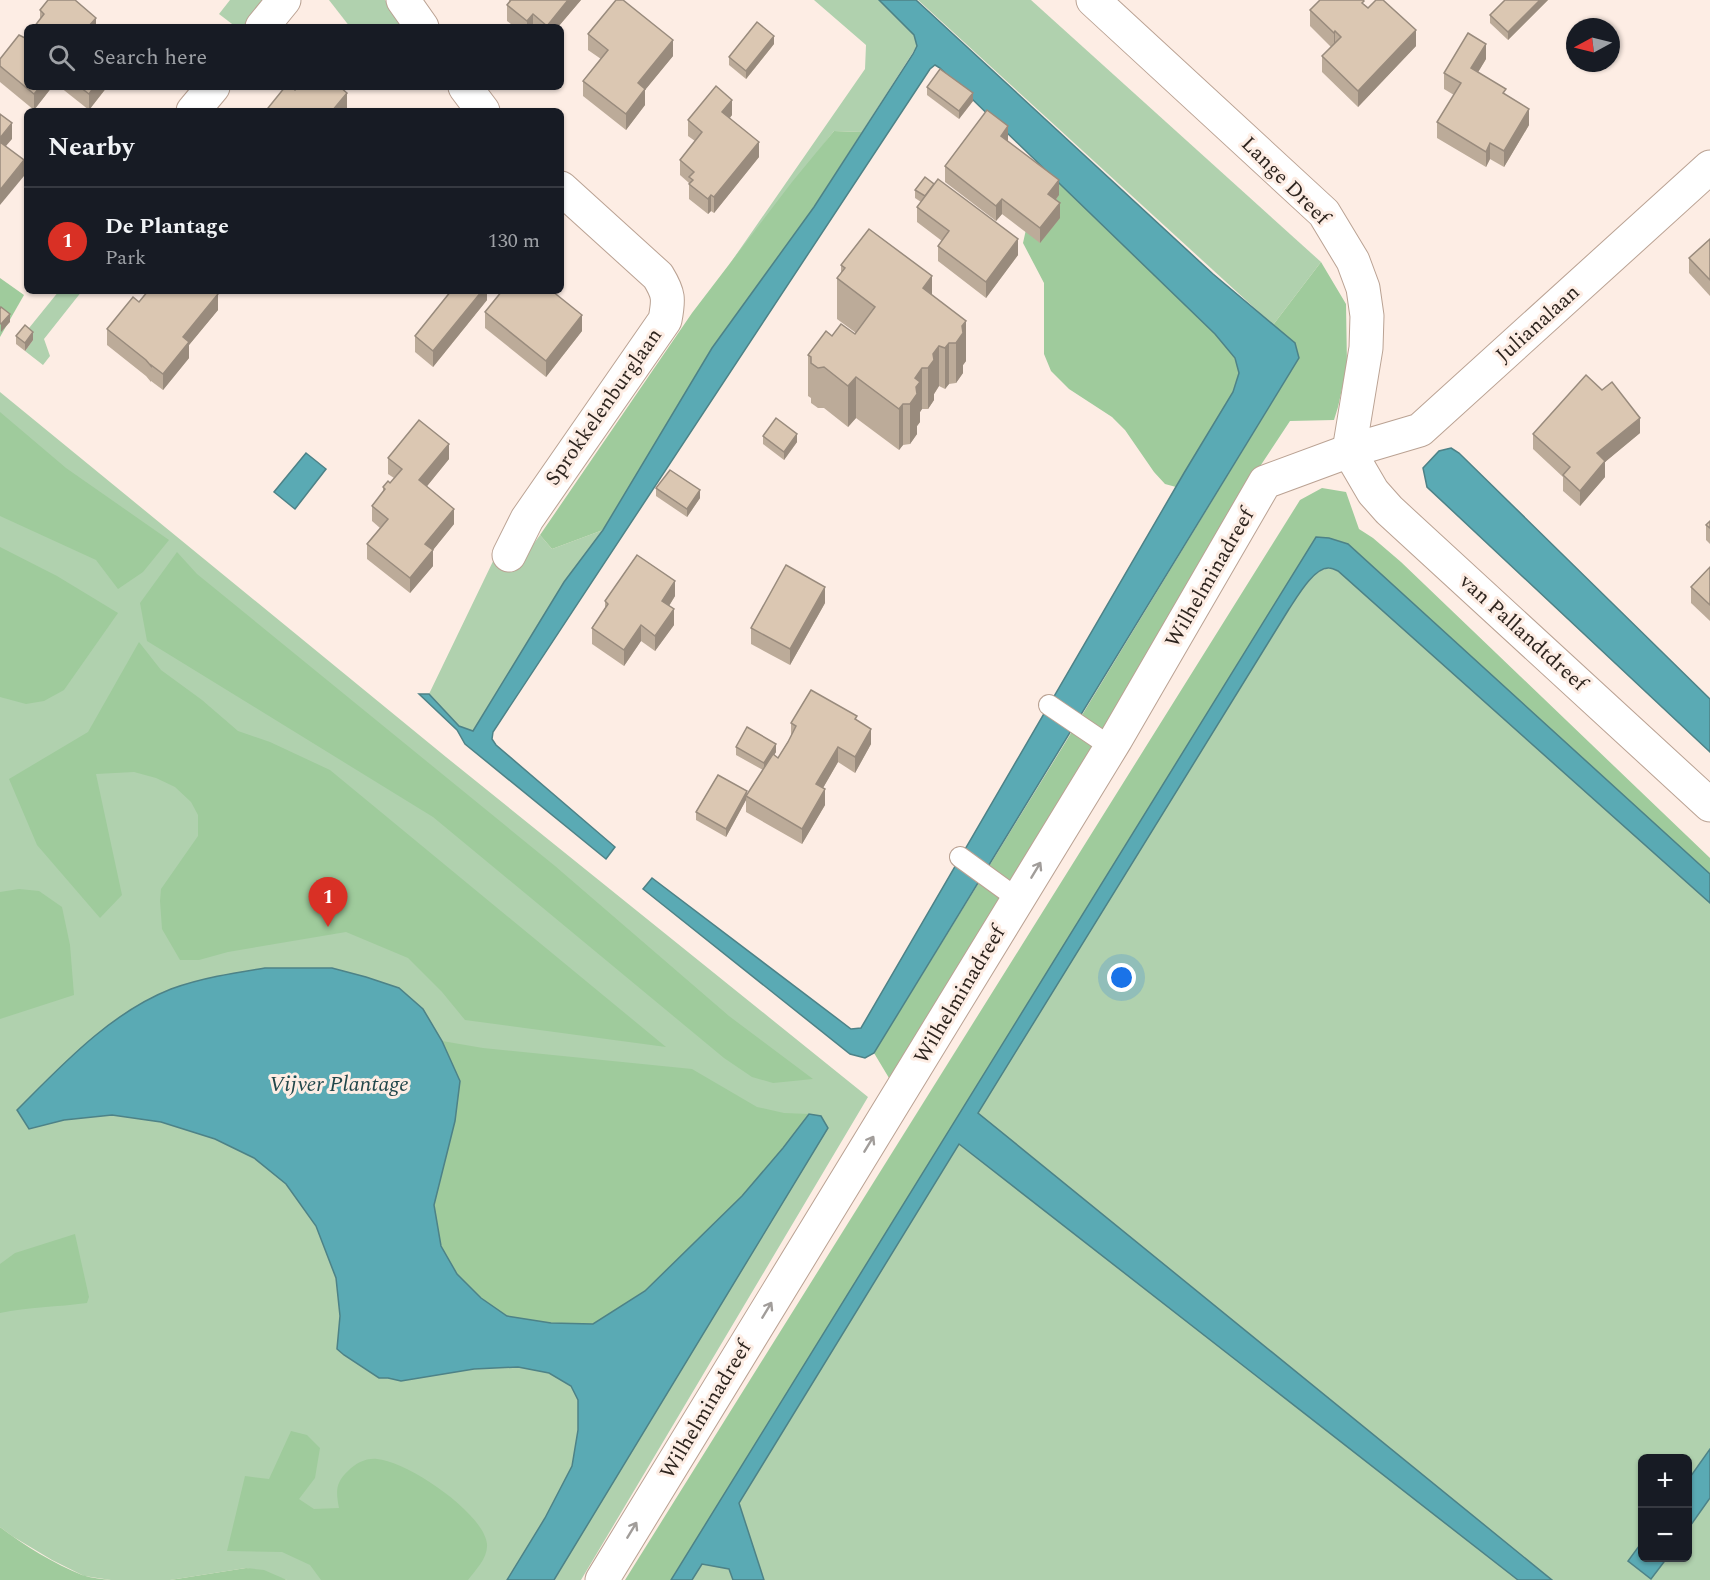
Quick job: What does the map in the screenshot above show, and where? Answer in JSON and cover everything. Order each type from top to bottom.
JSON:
[{"type":"street","points":[[264,24],[284,0]]},
{"type":"street","points":[[403,0],[420,24]]},
{"type":"street","name":"Lange Dreef","points":[[1093,0],[1324,213],[1353,261],[1363,288],[1367,316],[1366,348],[1349,451]]},
{"type":"street","points":[[196,108],[211,90]]},
{"type":"street","points":[[467,90],[481,108]]},
{"type":"street","name":"Julianalaan","points":[[1349,451],[1420,430],[1710,167]]},
{"type":"street","name":"Sprokkelenburglaan","points":[[509,555],[527,519],[665,320],[668,304],[667,291],[658,276],[564,191]]},
{"type":"street","name":"Wilhelminadreef","points":[[602,1580],[1111,747],[1265,482],[1349,451]]},
{"type":"street","name":"van Pallandtdreef","points":[[1349,451],[1373,492],[1389,510],[1710,805]]},
{"type":"lane","points":[[1049,705],[1111,747]]},
{"type":"lane","points":[[960,857],[1018,898]]},
{"type":"green space","points":[[230,0],[265,0],[245,24],[232,24],[219,14]]},
{"type":"green space","points":[[329,0],[385,0],[402,24],[348,24]]},
{"type":"green space","points":[[814,0],[879,0],[914,35],[917,46],[862,132],[834,131],[729,265],[865,69],[866,45]]},
{"type":"green space","points":[[918,0],[1031,0],[1321,262],[1273,325]]},
{"type":"green space","points":[[834,131],[862,132],[814,207],[712,348],[603,530],[552,549],[540,535],[692,313]]},
{"type":"green space","points":[[1056,180],[1215,334],[1235,358],[1239,373],[1233,392],[1176,487],[1165,484],[1154,472],[1125,430],[1112,417],[1069,389],[1051,371],[1044,354],[1044,283],[1023,243],[1029,216]]},
{"type":"green space","points":[[1321,262],[1346,304],[1347,366],[1334,420],[1290,421],[1253,477],[895,1088],[874,1053],[1299,358],[1295,343],[1273,325]]},
{"type":"green space","points":[[0,278],[24,295],[0,337]]},
{"type":"green space","points":[[57,294],[80,294],[44,339],[50,356],[43,365],[25,351],[33,340],[25,333]]},
{"type":"green space","points":[[0,392],[446,757],[868,1097],[581,1580],[287,1580],[246,1568],[170,1580],[111,1580],[84,1576],[52,1560],[0,1527]]},
{"type":"green space","points":[[0,412],[66,468],[169,540],[143,572],[118,589],[96,560],[0,516]]},
{"type":"green space","points":[[1322,488],[1346,492],[1359,529],[1401,562],[1710,858],[1710,875],[1348,544],[1329,538],[1316,538],[671,1580],[625,1580],[1300,500]]},
{"type":"green space","points":[[603,530],[564,582],[473,731],[459,726],[429,694],[497,553],[521,561],[540,535],[552,549]]},
{"type":"green space","points":[[0,547],[57,576],[118,613],[64,690],[44,701],[26,704],[0,697]]},
{"type":"green space","points":[[177,552],[197,574],[555,866],[729,1016],[813,1079],[773,1083],[752,1077],[724,1058],[433,817],[147,641],[140,603]]},
{"type":"green space","points":[[1330,568],[1338,571],[1710,903],[1710,1449],[1692,1474],[1692,1454],[1638,1454],[1638,1547],[1628,1561],[1651,1579],[1664,1562],[1692,1562],[1692,1523],[1710,1498],[1710,1580],[1552,1580],[977,1113],[1289,609],[1311,578]]},
{"type":"green space","points":[[139,642],[161,670],[202,700],[238,731],[270,742],[330,770],[666,1047],[465,1020],[442,992],[408,958],[346,932],[228,952],[199,960],[180,960],[162,929],[161,889],[198,836],[198,815],[191,802],[175,787],[156,778],[134,772],[96,774],[122,895],[100,918],[37,845],[9,779],[88,732]]},
{"type":"green space","points":[[19,889],[39,891],[62,907],[70,945],[74,995],[0,1019],[0,892]]},
{"type":"green space","points":[[442,1041],[483,1048],[692,1069],[757,1107],[784,1113],[809,1114],[742,1196],[645,1291],[593,1324],[551,1323],[507,1316],[481,1299],[457,1274],[441,1246],[434,1205],[455,1121],[460,1081]]},
{"type":"green space","points":[[959,1144],[1518,1580],[764,1580],[739,1503]]},
{"type":"green space","points":[[75,1234],[89,1297],[87,1303],[0,1313],[0,1264],[15,1253]]},
{"type":"green space","points":[[291,1431],[307,1435],[320,1448],[315,1478],[299,1499],[314,1509],[339,1508],[337,1492],[339,1484],[354,1466],[365,1460],[373,1459],[390,1462],[442,1491],[473,1518],[483,1532],[487,1544],[484,1559],[468,1580],[321,1580],[310,1565],[282,1552],[227,1551],[245,1476],[269,1479]]},
{"type":"green space","points":[[0,1527],[40,1554],[72,1571],[89,1577],[111,1580],[0,1580]]},
{"type":"green space","points":[[702,1564],[730,1569],[733,1580],[692,1580]]},
{"type":"green space","points":[[246,1568],[264,1570],[287,1580],[170,1580]]},
{"type":"water","points":[[879,0],[916,0],[1213,274],[1295,343],[1299,358],[874,1053],[865,1058],[850,1054],[643,889],[652,878],[851,1029],[861,1028],[1233,392],[1239,373],[1235,358],[1215,334],[940,68],[935,65],[930,69],[493,732],[492,739],[496,745],[615,847],[606,859],[465,744],[457,730],[419,694],[429,694],[459,726],[473,731],[564,582],[603,530],[712,348],[814,207],[913,54],[917,46],[914,35]]},
{"type":"water","points":[[1451,448],[1459,453],[1710,699],[1710,752],[1427,487],[1423,468],[1439,451]]},
{"type":"water","points":[[306,453],[326,469],[295,509],[274,492]]},
{"type":"water","points":[[1316,537],[1329,538],[1348,544],[1710,874],[1710,903],[1338,571],[1330,568],[1323,569],[1306,584],[1289,609],[978,1113],[1552,1580],[1518,1580],[959,1144],[739,1503],[764,1580],[733,1580],[729,1569],[702,1564],[692,1580],[671,1580]]},
{"type":"water","name":"Vijver Plantage","points":[[265,968],[332,968],[399,988],[423,1009],[442,1041],[460,1081],[455,1121],[434,1205],[441,1246],[457,1274],[481,1298],[507,1316],[551,1323],[593,1324],[645,1291],[742,1196],[809,1114],[821,1116],[828,1128],[554,1580],[507,1580],[545,1518],[572,1466],[578,1430],[578,1400],[571,1386],[549,1373],[518,1367],[474,1369],[401,1381],[379,1378],[337,1349],[340,1316],[336,1278],[316,1226],[286,1184],[254,1158],[215,1139],[161,1122],[112,1115],[64,1120],[29,1129],[17,1110],[51,1075],[107,1026],[149,999],[194,982]]},
{"type":"water","points":[[1710,1449],[1710,1498],[1692,1523],[1692,1508],[1692,1474]]},
{"type":"water","points":[[1638,1547],[1638,1562],[1664,1562],[1651,1579],[1628,1561]]},
{"type":"building","points":[[48,0],[75,0],[96,18],[91,24],[36,24],[44,14],[40,10]]},
{"type":"building","points":[[511,0],[568,0],[549,24],[545,24],[533,14],[527,21],[507,5]]},
{"type":"building","points":[[616,0],[623,0],[673,40],[638,83],[645,89],[626,114],[583,81],[608,50],[588,34]]},
{"type":"building","points":[[1320,0],[1363,0],[1362,3],[1368,8],[1376,0],[1383,0],[1416,30],[1358,91],[1322,56],[1341,37],[1310,10]]},
{"type":"building","points":[[1505,0],[1540,0],[1508,32],[1490,15]]},
{"type":"building","points":[[757,22],[774,36],[746,71],[729,57]]},
{"type":"building","points":[[1468,33],[1486,44],[1471,68],[1506,89],[1503,93],[1529,109],[1504,151],[1490,143],[1486,152],[1437,122],[1461,83],[1444,73]]},
{"type":"building","points":[[19,35],[24,38],[24,86],[0,66],[0,59]]},
{"type":"building","points":[[940,69],[973,93],[959,111],[927,87]]},
{"type":"building","points":[[716,86],[732,100],[722,112],[759,142],[714,197],[711,195],[708,199],[689,184],[693,180],[689,177],[694,172],[680,160],[702,132],[688,120]]},
{"type":"building","points":[[283,90],[344,90],[347,93],[334,108],[268,108]]},
{"type":"building","points":[[987,110],[1008,126],[1001,136],[1059,180],[1048,194],[1060,203],[1040,228],[1002,199],[996,206],[945,166]]},
{"type":"building","points":[[0,114],[12,123],[0,138]]},
{"type":"building","points":[[0,142],[24,160],[0,190]]},
{"type":"building","points":[[925,177],[934,184],[925,196],[915,190]]},
{"type":"building","points":[[938,179],[1018,239],[986,282],[938,246],[949,231],[917,207]]},
{"type":"building","points":[[869,229],[932,276],[923,288],[966,321],[962,326],[963,333],[956,343],[949,343],[945,348],[939,346],[928,368],[922,368],[915,378],[920,382],[916,387],[917,394],[910,404],[903,404],[899,409],[856,377],[848,386],[824,367],[818,368],[811,363],[811,357],[808,355],[826,331],[832,336],[841,324],[855,334],[875,307],[837,278],[845,268],[841,265]]},
{"type":"building","points":[[1710,239],[1710,280],[1689,258]]},
{"type":"building","points":[[146,294],[218,294],[183,337],[189,342],[163,374],[107,329],[133,297],[139,302]]},
{"type":"building","points":[[449,294],[480,294],[433,351],[415,336]]},
{"type":"building","points":[[500,294],[556,294],[582,315],[546,361],[485,312]]},
{"type":"building","points":[[1,307],[10,314],[1,324],[0,309]]},
{"type":"building","points":[[25,325],[33,332],[25,343],[16,336]]},
{"type":"building","points":[[1586,375],[1602,390],[1612,382],[1640,418],[1597,453],[1605,461],[1580,491],[1563,475],[1570,467],[1533,434]]},
{"type":"building","points":[[776,418],[797,434],[784,452],[763,436]]},
{"type":"building","points":[[419,420],[449,444],[419,480],[454,509],[425,544],[433,550],[410,578],[367,544],[388,519],[372,506],[385,489],[383,487],[388,481],[390,483],[402,469],[388,458]]},
{"type":"building","points":[[670,470],[700,490],[687,509],[656,488]]},
{"type":"building","points":[[637,555],[675,581],[662,601],[674,609],[655,636],[641,625],[624,650],[592,628],[608,604],[605,601]]},
{"type":"building","points":[[786,565],[825,587],[790,649],[751,628]]},
{"type":"building","points":[[1710,567],[1710,605],[1691,587]]},
{"type":"building","points":[[811,690],[857,716],[855,719],[871,729],[855,757],[838,747],[816,784],[825,789],[802,829],[746,796],[773,754],[778,758],[788,742],[796,726],[791,723]]},
{"type":"building","points":[[747,727],[776,744],[764,763],[736,747]]},
{"type":"building","points":[[718,775],[747,791],[726,829],[696,812]]},
{"type":"place","name":"De Plantage","points":[[328,927]]}]
